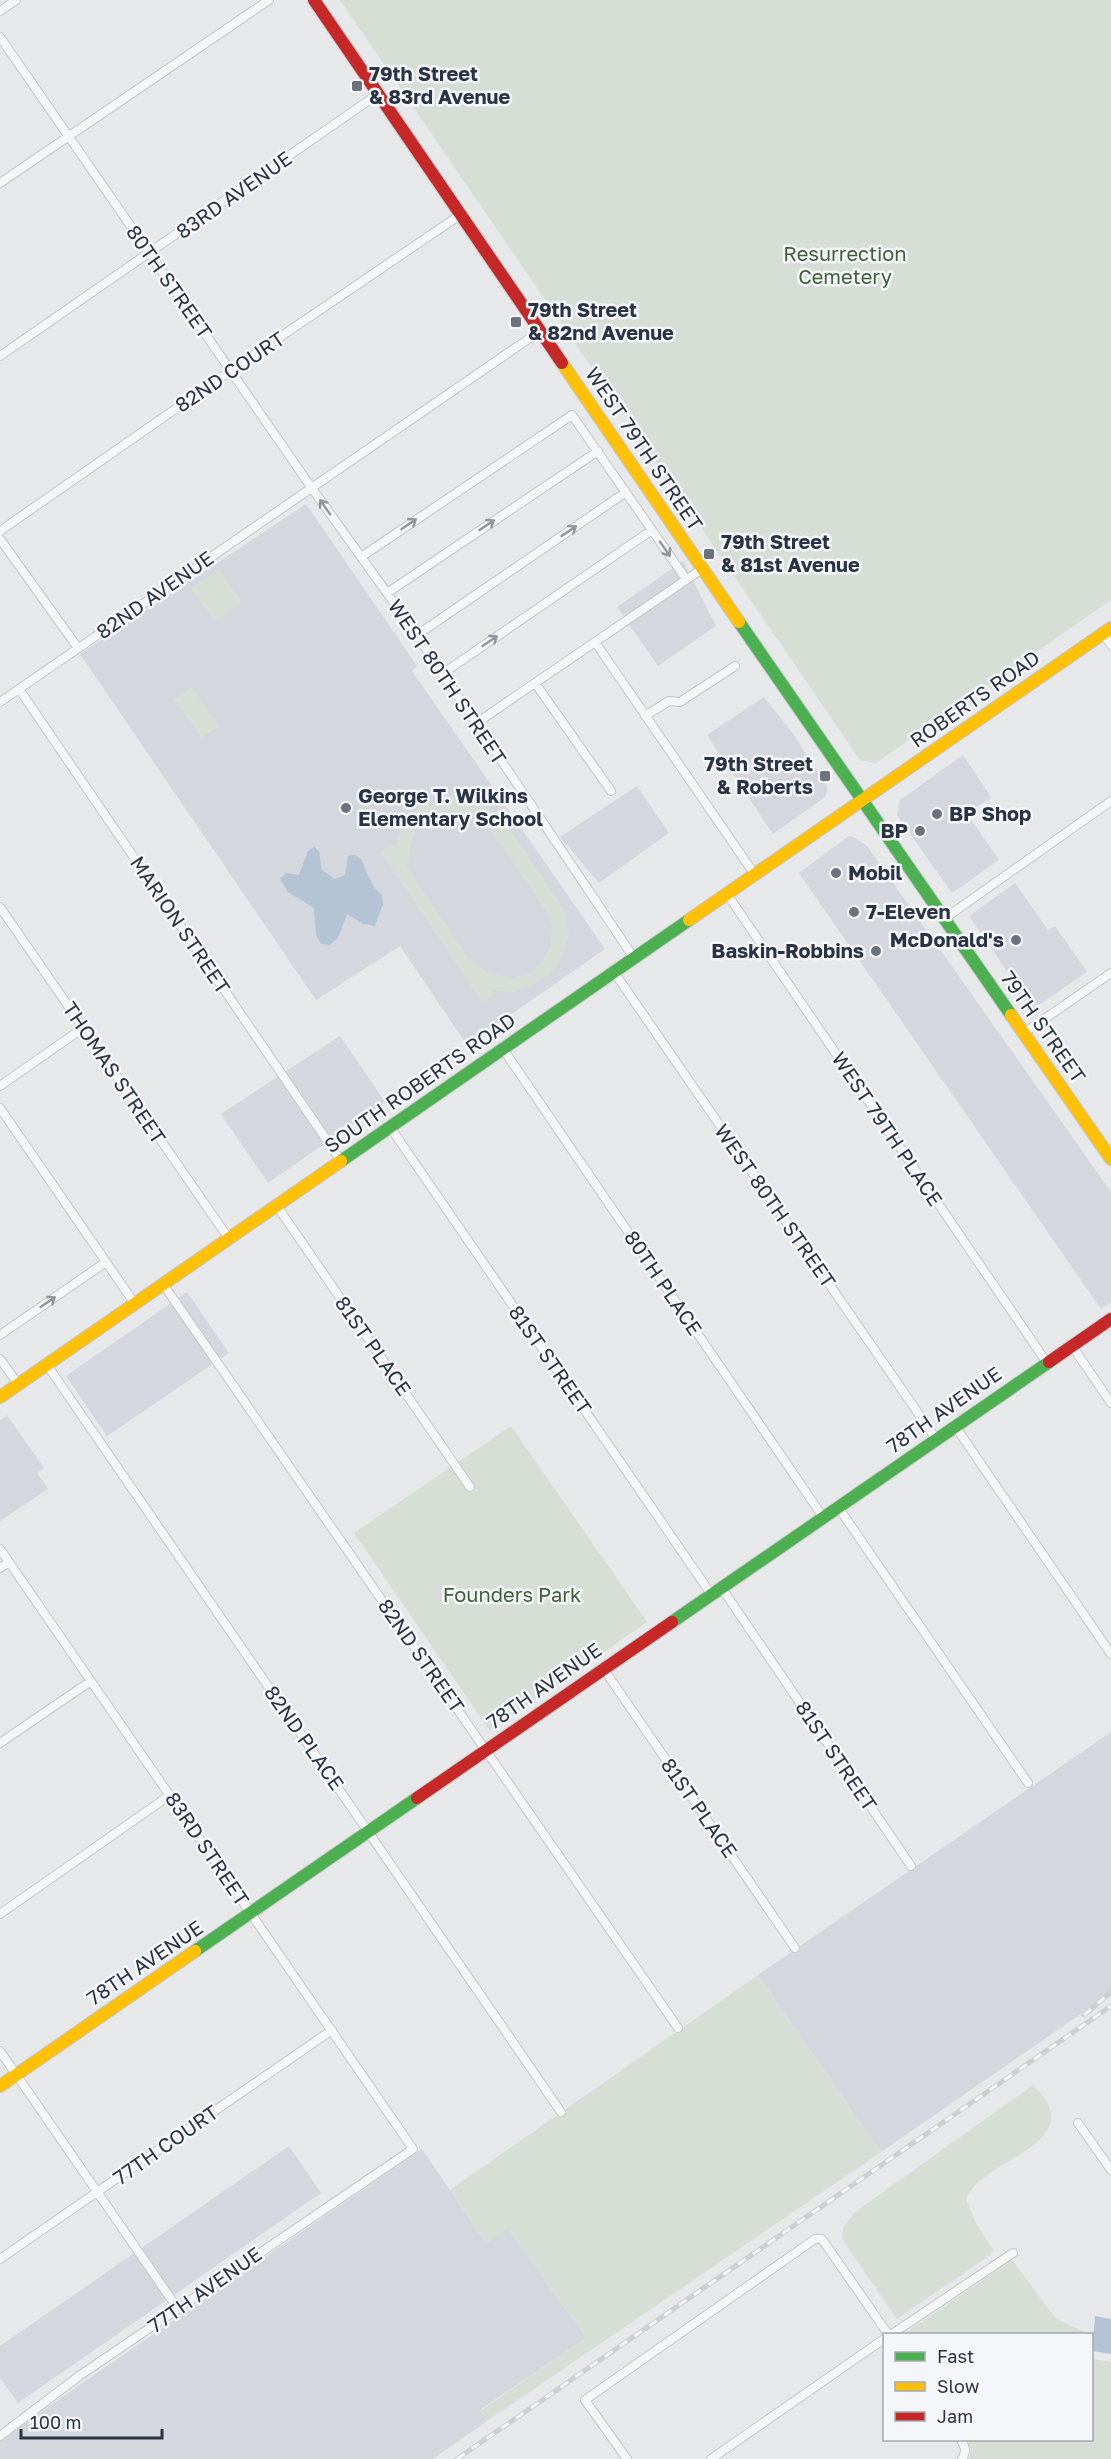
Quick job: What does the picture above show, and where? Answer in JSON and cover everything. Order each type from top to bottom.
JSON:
[{"type":"street","points":[[0,11],[16,0]]},
{"type":"street","points":[[0,183],[269,0]]},
{"type":"street","name":"WEST 79TH STREET","points":[[314,0],[861,801],[944,918]]},
{"type":"street","name":"80TH STREET","points":[[0,37],[338,526]]},
{"type":"street","name":"83RD AVENUE","points":[[0,356],[149,255],[378,94]]},
{"type":"street","name":"82ND COURT","points":[[0,531],[460,215]]},
{"type":"street","name":"82ND AVENUE","points":[[0,702],[540,331]]},
{"type":"street","points":[[361,557],[572,415],[686,579]]},
{"type":"street","points":[[387,593],[598,451]]},
{"type":"street","points":[[417,635],[626,492]]},
{"type":"street","name":"WEST 80TH STREET","points":[[338,526],[417,635],[634,958]]},
{"type":"street","points":[[442,674],[652,530]]},
{"type":"street","points":[[0,538],[78,648]]},
{"type":"street","points":[[476,724],[702,568]]},
{"type":"street","points":[[1107,631],[1111,645]]},
{"type":"street","name":"ROBERTS ROAD","points":[[861,801],[1107,631]]},
{"type":"street","points":[[595,642],[754,875]]},
{"type":"street","points":[[645,716],[669,701],[680,702],[735,666]]},
{"type":"street","points":[[536,682],[611,791]]},
{"type":"street","name":"MARION STREET","points":[[19,689],[341,1161]]},
{"type":"street","name":"SOUTH ROBERTS ROAD","points":[[0,1397],[861,801]]},
{"type":"street","points":[[944,918],[1111,801]]},
{"type":"street","name":"WEST 79TH PLACE","points":[[727,894],[1047,1363]]},
{"type":"street","name":"THOMAS STREET","points":[[0,907],[229,1239]]},
{"type":"street","name":"79TH STREET","points":[[944,918],[1111,1159]]},
{"type":"street","name":"WEST 80TH STREET","points":[[614,972],[936,1439]]},
{"type":"street","points":[[1024,1033],[1111,973]]},
{"type":"street","points":[[0,1086],[83,1028]]},
{"type":"street","name":"80TH PLACE","points":[[502,1049],[823,1517]]},
{"type":"street","points":[[0,1108],[135,1304]]},
{"type":"street","name":"81ST STREET","points":[[390,1127],[911,1866]]},
{"type":"street","name":"81ST PLACE","points":[[276,1206],[470,1487]]},
{"type":"street","points":[[0,1335],[106,1262]]},
{"type":"street","name":"82ND STREET","points":[[163,1284],[678,2028]]},
{"type":"street","name":"78TH AVENUE","points":[[0,2086],[1111,1319]]},
{"type":"street","points":[[1072,1346],[1111,1403]]},
{"type":"street","points":[[0,1359],[18,1384]]},
{"type":"street","name":"82ND PLACE","points":[[47,1365],[561,2112]]},
{"type":"street","points":[[955,1426],[1111,1654]]},
{"type":"street","points":[[838,1507],[1028,1783]]},
{"type":"street","name":"83RD STREET","points":[[0,1549],[413,2148]]},
{"type":"street","points":[[0,1568],[9,1562]]},
{"type":"street","name":"81ST PLACE","points":[[603,1668],[795,1948]]},
{"type":"street","points":[[0,1743],[91,1681]]},
{"type":"street","points":[[0,1914],[170,1795]]},
{"type":"street","name":"77TH COURT","points":[[0,2259],[332,2030]]},
{"type":"street","points":[[0,2051],[178,2309]]},
{"type":"street","points":[[1078,2123],[1111,2170]]},
{"type":"street","name":"77TH AVENUE","points":[[0,2436],[79,2376],[413,2148]]},
{"type":"street","points":[[627,2459],[585,2400],[815,2239],[822,2239],[889,2333]]},
{"type":"street","points":[[892,2333],[1013,2253]]},
{"type":"street","points":[[711,2459],[883,2340]]},
{"type":"street","points":[[961,2441],[965,2448],[963,2457]]},
{"type":"shaded area","name":"George T. Wilkins Elementary School","points":[[306,504],[417,666],[412,671],[605,949],[467,1045],[400,946],[316,1000],[80,654]]},
{"type":"shaded area","points":[[683,561],[716,626],[658,666],[617,607]]},
{"type":"shaded area","points":[[764,697],[794,735],[828,788],[825,797],[773,834],[707,735]]},
{"type":"shaded area","points":[[963,755],[991,797],[967,814],[999,860],[952,893],[897,815],[900,800]]},
{"type":"shaded area","points":[[637,786],[669,833],[599,883],[560,837]]},
{"type":"shaded area","points":[[849,836],[867,846],[1111,1192],[1111,1302],[1101,1309],[799,873]]},
{"type":"shaded area","points":[[1015,883],[1048,930],[1055,926],[1087,972],[1033,1009],[969,916]]},
{"type":"shaded area","points":[[340,1036],[385,1102],[268,1183],[221,1114]]},
{"type":"shaded area","points":[[187,1292],[229,1353],[107,1436],[66,1376]]},
{"type":"shaded area","points":[[7,1415],[44,1468],[37,1473],[48,1489],[0,1521],[0,1420]]},
{"type":"shaded area","points":[[1111,1732],[1111,1993],[881,2152],[758,1975]]},
{"type":"shaded area","points":[[289,2146],[321,2193],[18,2403],[0,2378],[0,2346]]},
{"type":"shaded area","points":[[422,2149],[486,2243],[507,2228],[586,2338],[480,2410],[487,2421],[433,2459],[0,2459],[0,2440]]},
{"type":"green space","name":"Resurrection Cemetery","points":[[340,0],[1111,0],[1111,600],[876,763],[860,760]]},
{"type":"green space","points":[[219,569],[241,601],[216,621],[191,588]]},
{"type":"green space","points":[[192,687],[219,726],[201,738],[174,699]]},
{"type":"green space","points":[[455,795],[472,798],[500,814],[566,912],[569,936],[562,957],[550,974],[531,986],[511,993],[492,990],[494,995],[483,1003],[380,852],[392,844],[396,848],[402,825],[415,810],[433,801]],"holes":[[[449,812],[471,814],[488,827],[545,909],[552,926],[550,946],[542,962],[528,974],[512,978],[488,973],[470,960],[407,867],[413,836],[427,819]]]},
{"type":"green space","name":"Founders Park","points":[[511,1426],[647,1622],[490,1731],[354,1533]]},
{"type":"green space","points":[[758,1975],[881,2152],[487,2421],[480,2411],[586,2338],[507,2229],[486,2243],[450,2190]]},
{"type":"green space","points":[[1033,2085],[1048,2105],[1051,2122],[1043,2136],[976,2185],[966,2199],[975,2221],[993,2250],[990,2255],[897,2319],[842,2239],[843,2228],[855,2212]]},
{"type":"green space","points":[[1012,2260],[1056,2319],[1087,2333],[905,2333]]},
{"type":"green space","points":[[1093,2359],[1111,2362],[1111,2459],[969,2459],[971,2449],[967,2441],[1093,2441]]},
{"type":"water","points":[[314,847],[319,851],[322,870],[335,879],[345,875],[348,856],[355,855],[361,859],[373,886],[382,895],[383,904],[375,926],[363,924],[347,914],[338,938],[330,945],[321,944],[316,935],[314,908],[288,892],[280,879],[286,873],[299,875],[308,851]]},
{"type":"water","points":[[1095,2316],[1111,2319],[1111,2354],[1093,2351]]},
{"type":"railway","points":[[1084,2015],[1111,1992]]},
{"type":"railway","points":[[457,2459],[1111,2006]]},
{"type":"traffic: fast","points":[[739,622],[1011,1015]]},
{"type":"traffic: fast","points":[[341,1161],[689,920]]},
{"type":"traffic: fast","points":[[672,1622],[1049,1362]]},
{"type":"traffic: fast","points":[[195,1951],[417,1798]]},
{"type":"traffic: slow","points":[[562,363],[739,622]]},
{"type":"traffic: slow","points":[[689,920],[1111,628]]},
{"type":"traffic: slow","points":[[1011,1015],[1111,1159]]},
{"type":"traffic: slow","points":[[0,1397],[341,1161]]},
{"type":"traffic: slow","points":[[0,2086],[195,1951]]},
{"type":"traffic: jam","points":[[314,0],[562,363]]},
{"type":"traffic: jam","points":[[1049,1362],[1111,1319]]},
{"type":"traffic: jam","points":[[417,1798],[672,1622]]},
{"type":"place","name":"79th Street & 83rd Avenue","points":[[357,86]]},
{"type":"place","name":"79th Street & 82nd Avenue","points":[[516,322]]},
{"type":"place","name":"79th Street & 81st Avenue","points":[[709,554]]},
{"type":"place","name":"79th Street & Roberts","points":[[825,776]]},
{"type":"place","name":"George T. Wilkins Elementary School","points":[[346,808]]},
{"type":"place","name":"BP Shop","points":[[937,814]]},
{"type":"place","name":"BP","points":[[920,831]]},
{"type":"place","name":"Mobil","points":[[836,873]]},
{"type":"place","name":"7-Eleven","points":[[854,912]]},
{"type":"place","name":"McDonald's","points":[[1016,940]]},
{"type":"place","name":"Baskin-Robbins","points":[[876,951]]}]
